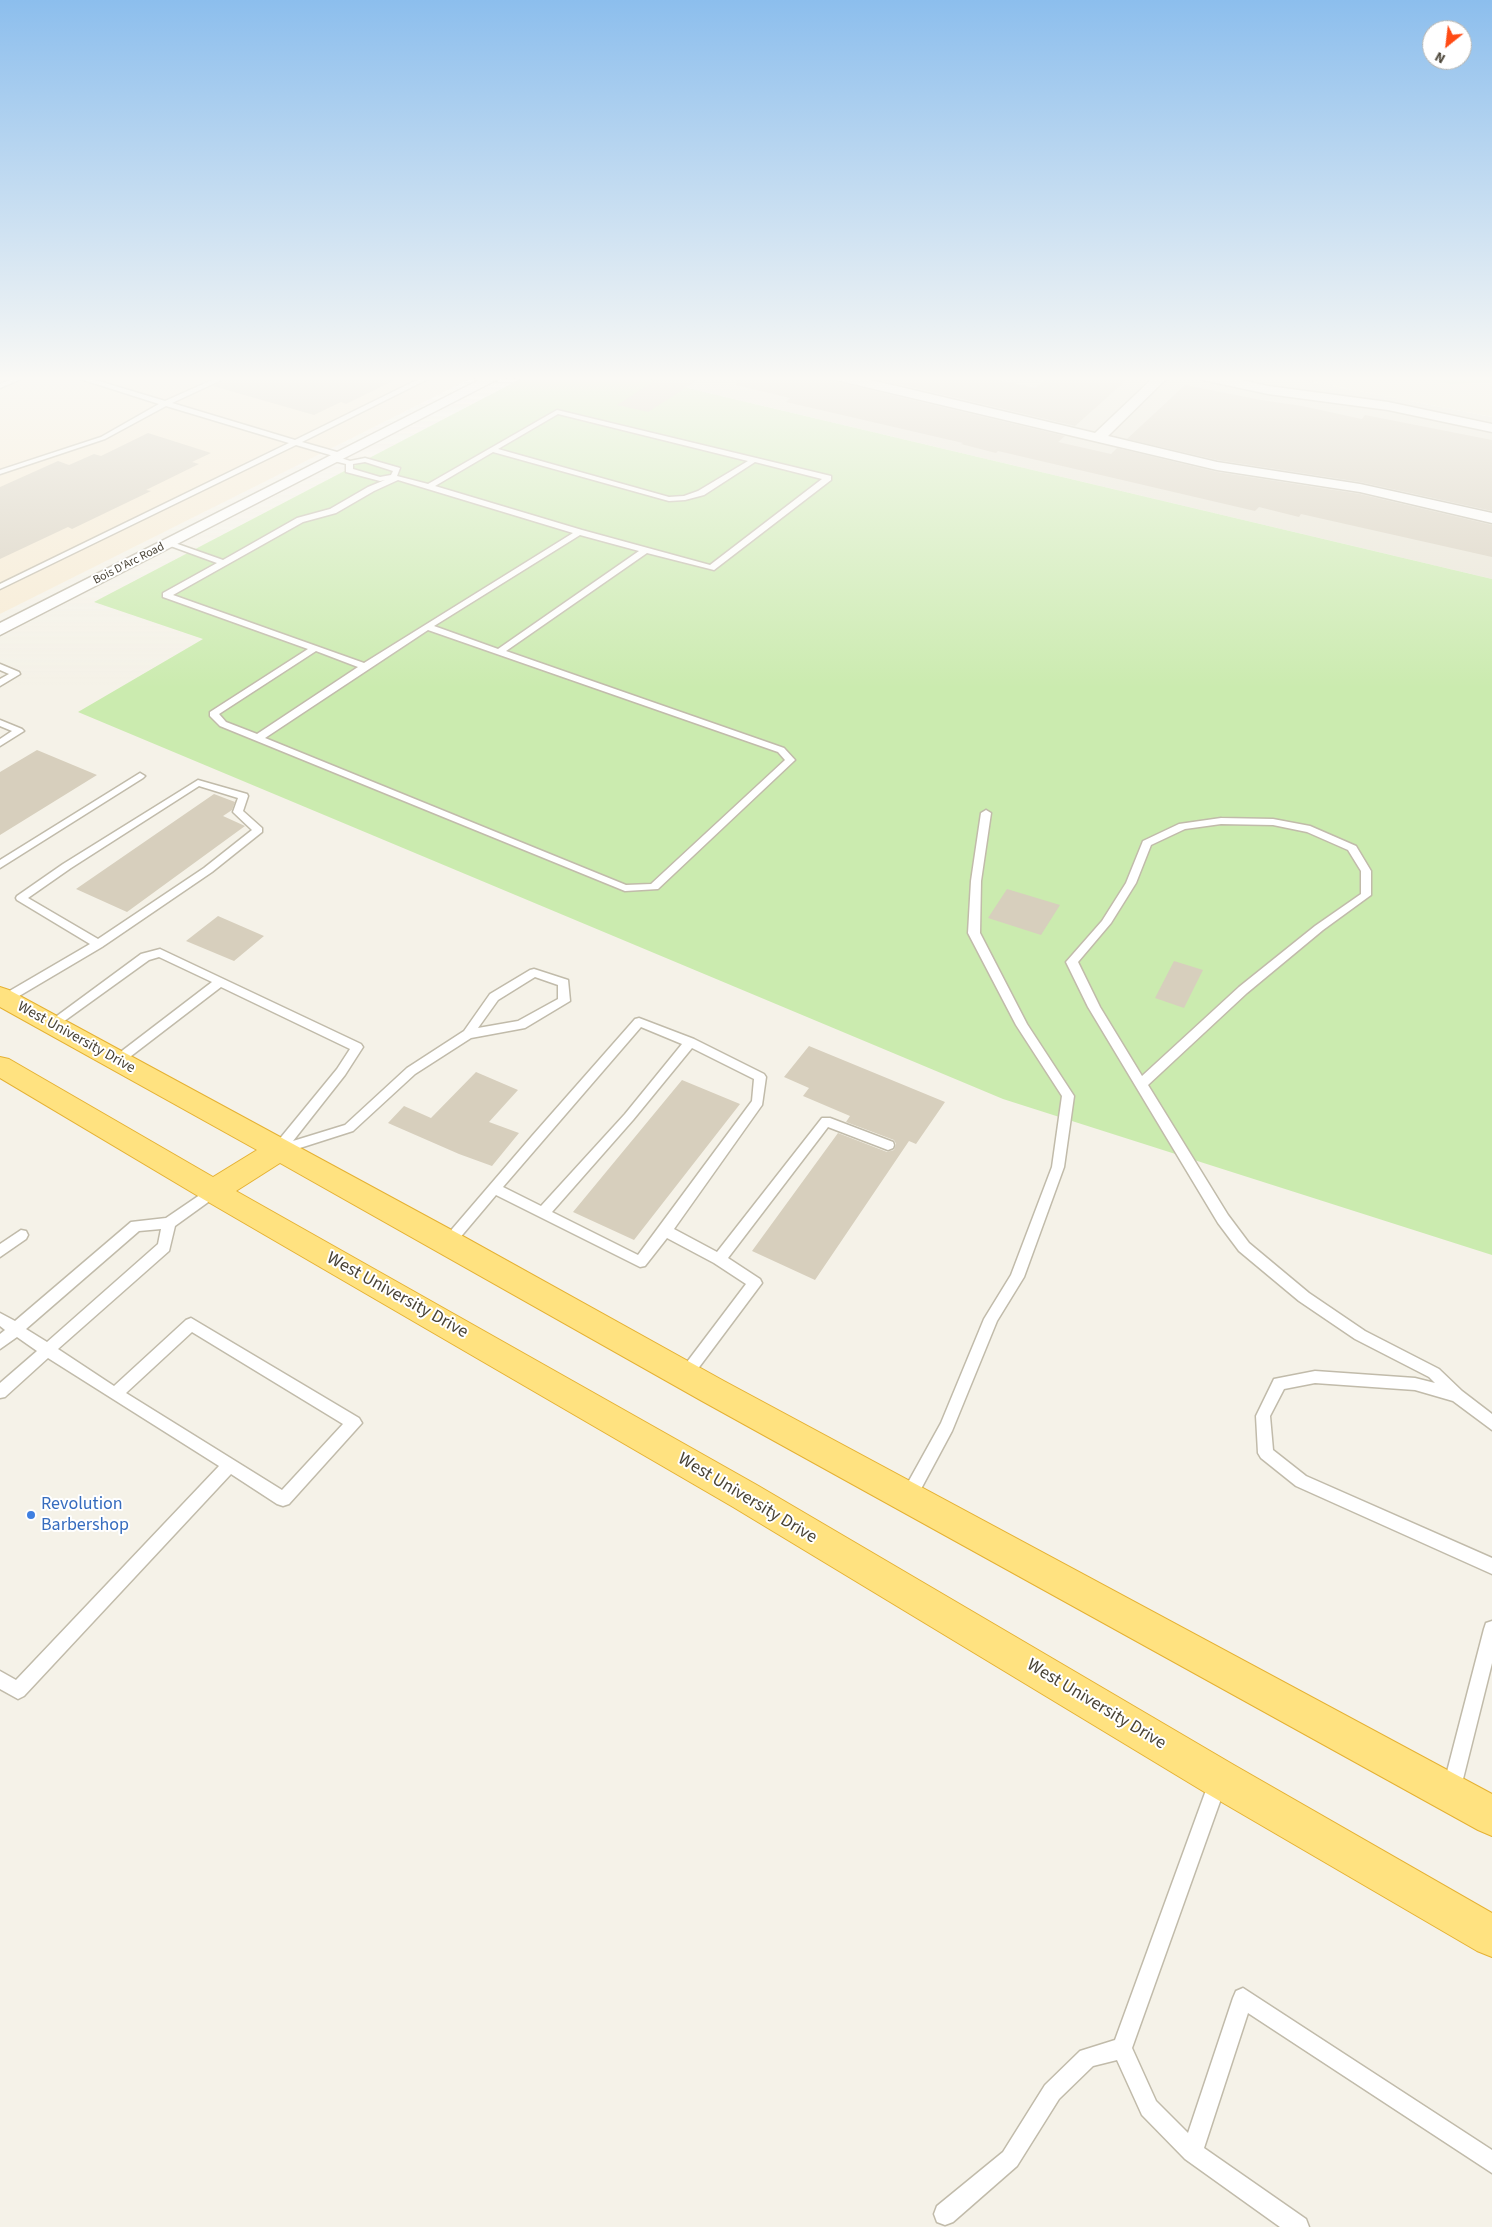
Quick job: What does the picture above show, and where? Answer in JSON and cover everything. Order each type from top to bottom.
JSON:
[{"type":"highway","name":"West University Drive","points":[[2,998],[448,1242],[686,1374],[713,1391],[1492,1816]]},
{"type":"highway","name":"West University Drive","points":[[0,1066],[213,1191],[745,1496],[1220,1779],[1492,1936]]},
{"type":"highway","points":[[213,1191],[278,1150]]},
{"type":"street","name":"Bois D'Arc Road","points":[[0,630],[299,480]]},
{"type":"street","points":[[1308,480],[1360,488],[1492,518]]},
{"type":"lane","points":[[0,586],[217,480]]},
{"type":"lane","points":[[365,666],[166,595],[300,520],[333,511],[389,480]]},
{"type":"lane","points":[[406,480],[579,532],[711,568],[825,480]]},
{"type":"lane","points":[[429,486],[439,480]]},
{"type":"lane","points":[[601,480],[669,499],[685,498],[701,493],[722,480]]},
{"type":"lane","points":[[258,738],[365,666],[579,532]]},
{"type":"lane","points":[[169,544],[224,563]]},
{"type":"lane","points":[[499,652],[646,550]]},
{"type":"lane","points":[[314,648],[213,714],[223,724],[626,888],[654,887],[790,760],[781,750],[428,627]]},
{"type":"lane","points":[[0,667],[16,674],[0,683]]},
{"type":"lane","points":[[0,723],[19,731],[0,743]]},
{"type":"lane","points":[[0,865],[140,776]]},
{"type":"lane","points":[[2,998],[98,944],[208,870],[258,830],[238,812],[243,796],[198,783],[67,866],[22,898],[98,944]]},
{"type":"lane","points":[[908,1497],[947,1426],[991,1320],[1017,1277],[1058,1167],[1068,1096],[1022,1025],[974,932],[976,881],[986,813]]},
{"type":"lane","points":[[1141,1084],[1243,990],[1319,928],[1366,895],[1366,871],[1352,848],[1310,829],[1264,822],[1221,821],[1183,826],[1147,843],[1131,882],[1106,923],[1072,962],[1094,1007],[1223,1219],[1244,1248],[1304,1298],[1360,1335],[1434,1372],[1457,1396],[1492,1423]]},
{"type":"lane","points":[[52,1024],[146,957],[160,953],[358,1048],[278,1150]]},
{"type":"lane","points":[[278,1150],[349,1128],[411,1071],[468,1034],[494,997],[534,973],[564,982],[564,1001],[521,1026],[468,1034]]},
{"type":"lane","points":[[118,1060],[220,982]]},
{"type":"lane","points":[[448,1242],[639,1022],[690,1042],[760,1077],[758,1102],[665,1231],[640,1262],[495,1188]]},
{"type":"lane","points":[[543,1213],[629,1117],[690,1042]]},
{"type":"lane","points":[[719,1259],[826,1121],[888,1145]]},
{"type":"lane","points":[[0,1343],[136,1226],[169,1222],[213,1191]]},
{"type":"lane","points":[[0,1392],[164,1247],[169,1222]]},
{"type":"lane","points":[[665,1231],[719,1259],[755,1283],[686,1374]]},
{"type":"lane","points":[[0,1252],[21,1235]]},
{"type":"lane","points":[[0,1319],[115,1394],[283,1499],[354,1423],[191,1324],[115,1394]]},
{"type":"lane","points":[[1457,1396],[1415,1384],[1315,1378],[1279,1383],[1264,1416],[1266,1453],[1301,1481],[1492,1566]]},
{"type":"lane","points":[[0,1680],[18,1690],[230,1465]]},
{"type":"lane","points":[[1450,1793],[1492,1629]]},
{"type":"lane","points":[[1220,1779],[1122,2048],[1150,2108],[1192,2152],[1298,2227]]},
{"type":"lane","points":[[1192,2152],[1243,1998],[1492,2162]]},
{"type":"lane","points":[[945,2214],[1010,2159],[1052,2092],[1087,2058],[1122,2048]]},
{"type":"shaded area","points":[[0,480],[268,480],[0,614]]},
{"type":"shaded area","points":[[1075,480],[1492,480],[1492,579]]},
{"type":"green space","points":[[327,480],[1075,480],[1492,579],[1492,1255],[1003,1099],[78,712],[203,639],[94,602]]},
{"type":"building","points":[[16,480],[167,480],[146,490],[151,491],[72,529],[68,527],[0,559],[0,487]]},
{"type":"building","points":[[1122,480],[1269,480],[1360,494],[1492,525],[1492,557],[1301,514],[1299,517],[1259,507],[1255,511]]},
{"type":"building","points":[[1347,480],[1492,480],[1492,511]]},
{"type":"building","points":[[37,750],[97,775],[0,835],[0,772]]},
{"type":"building","points":[[214,794],[235,802],[232,810],[223,816],[245,826],[127,912],[76,889]]},
{"type":"building","points":[[1007,889],[1060,905],[1041,935],[988,918]]},
{"type":"building","points":[[218,916],[264,936],[234,961],[186,941]]},
{"type":"building","points":[[1174,961],[1203,970],[1184,1008],[1155,998]]},
{"type":"building","points":[[809,1046],[945,1102],[916,1144],[909,1141],[815,1280],[752,1251],[838,1133],[887,1152],[894,1150],[896,1144],[894,1140],[846,1122],[850,1116],[803,1096],[809,1088],[784,1077]]},
{"type":"building","points":[[476,1072],[518,1090],[489,1122],[519,1133],[492,1166],[459,1154],[388,1123],[404,1106],[431,1118]]},
{"type":"building","points":[[682,1080],[740,1104],[634,1240],[573,1212]]},
{"type":"place","name":"Revolution Barbershop","points":[[31,1515]]}]
